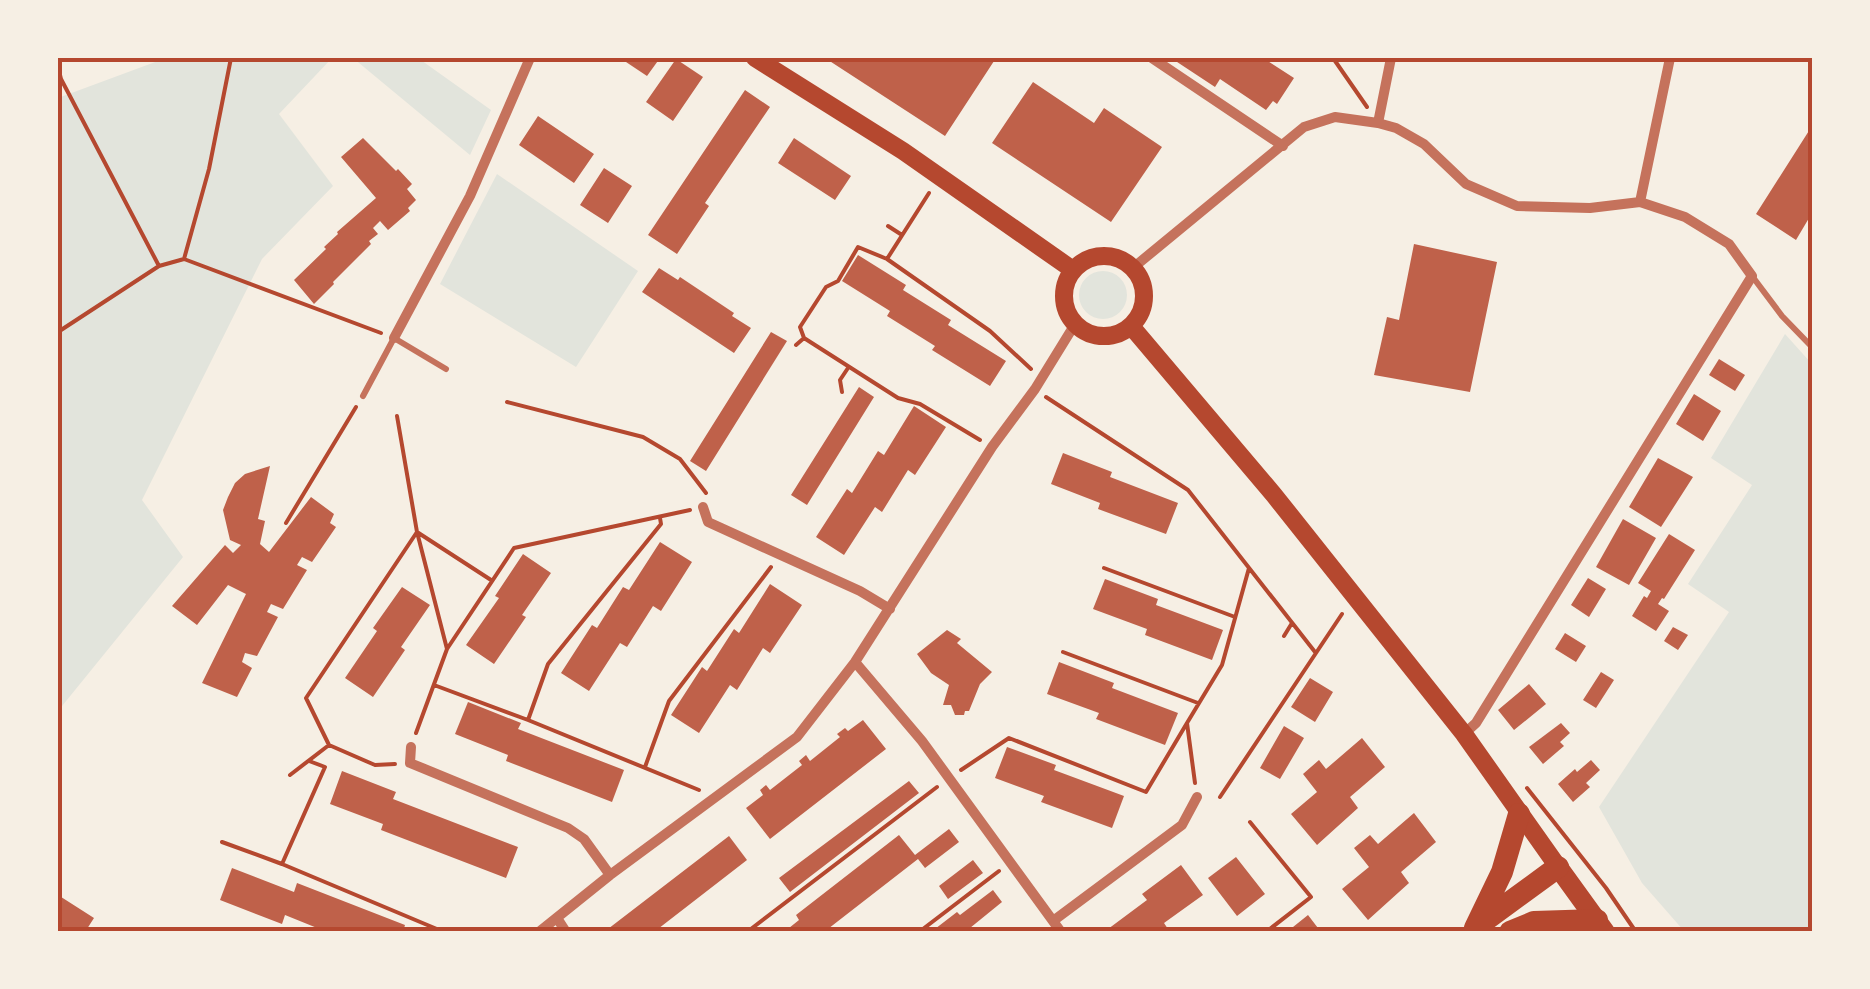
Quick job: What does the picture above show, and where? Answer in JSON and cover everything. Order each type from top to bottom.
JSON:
[{"type":"highway","points":[[1473,930],[1502,872],[1519,814]]},
{"type":"highway","points":[[1473,930],[1558,867]]},
{"type":"highway","points":[[1510,932],[1534,922],[1601,926]]},
{"type":"main road","points":[[755,58],[940,176],[1073,270]]},
{"type":"main road","points":[[1101,256],[1115,257],[1134,267],[1144,292],[1142,307],[1131,326],[1102,336],[1075,324],[1065,297],[1073,270],[1101,256]]},
{"type":"main road","points":[[1131,326],[1274,496],[1464,734],[1601,926]]},
{"type":"street","points":[[394,338],[470,196],[530,58]]},
{"type":"street","points":[[1152,58],[1283,146]]},
{"type":"street","points":[[1378,123],[1391,58]]},
{"type":"street","points":[[1640,202],[1670,58]]},
{"type":"street","points":[[1134,267],[1304,127],[1335,116],[1396,128],[1424,144],[1466,184],[1516,206],[1590,208],[1640,202],[1685,217],[1728,244],[1752,276],[1476,722],[1464,734]]},
{"type":"street","points":[[539,932],[797,737],[855,662],[1075,324]]},
{"type":"street","points":[[703,507],[708,522],[860,591],[890,609]]},
{"type":"street","points":[[855,662],[922,741],[1060,932]]},
{"type":"street","points":[[410,747],[410,763],[568,828],[584,839],[610,875]]},
{"type":"street","points":[[1052,920],[1182,825],[1197,797]]},
{"type":"street","points":[[557,918],[566,932]]},
{"type":"lane","points":[[1752,276],[1812,347]]},
{"type":"lane","points":[[363,396],[394,338],[446,369]]},
{"type":"path","points":[[184,260],[209,169],[231,58]]},
{"type":"path","points":[[1333,58],[1378,123]]},
{"type":"path","points":[[58,67],[59,81],[159,266]]},
{"type":"path","points":[[886,260],[940,176]]},
{"type":"path","points":[[888,226],[902,235]]},
{"type":"path","points":[[992,448],[920,404],[898,398],[804,338],[800,327],[826,287],[838,281],[858,247],[886,260],[990,331],[1026,366],[1043,376]]},
{"type":"path","points":[[58,332],[159,266],[184,260],[394,338]]},
{"type":"path","points":[[796,345],[804,338]]},
{"type":"path","points":[[842,392],[840,380],[848,368]]},
{"type":"path","points":[[1035,390],[1188,490],[1315,652]]},
{"type":"path","points":[[286,522],[363,396]]},
{"type":"path","points":[[410,747],[447,649],[514,548],[703,507],[708,495],[680,459],[643,437],[507,402]]},
{"type":"path","points":[[397,416],[417,532],[447,649]]},
{"type":"path","points":[[528,720],[548,664],[661,524],[660,517]]},
{"type":"path","points":[[417,532],[493,580]]},
{"type":"path","points":[[410,763],[376,766],[328,745],[306,698],[417,532]]},
{"type":"path","points":[[645,768],[669,702],[780,555]]},
{"type":"path","points":[[1104,568],[1235,617]]},
{"type":"path","points":[[747,932],[949,778],[1008,738],[1146,792],[1222,664],[1249,568]]},
{"type":"path","points":[[1220,797],[1349,604]]},
{"type":"path","points":[[1284,636],[1292,623]]},
{"type":"path","points":[[1063,652],[1198,704]]},
{"type":"path","points":[[434,684],[698,789],[708,802]]},
{"type":"path","points":[[1187,722],[1197,797]]},
{"type":"path","points":[[290,775],[328,745]]},
{"type":"path","points":[[282,864],[324,767],[309,761]]},
{"type":"path","points":[[1524,783],[1636,932]]},
{"type":"path","points":[[1250,822],[1311,896],[1266,932]]},
{"type":"path","points":[[222,842],[444,932]]},
{"type":"path","points":[[919,932],[1010,863]]},
{"type":"shaded area","points":[[166,58],[332,58],[279,114],[333,186],[262,259],[142,500],[183,557],[58,711],[58,98]]},
{"type":"shaded area","points":[[353,58],[418,58],[491,110],[470,155]]},
{"type":"shaded area","points":[[497,174],[638,271],[576,367],[440,284]]},
{"type":"shaded area","points":[[1103,271],[1120,278],[1127,295],[1120,312],[1103,319],[1086,312],[1079,295],[1086,278]]},
{"type":"shaded area","points":[[1785,334],[1812,364],[1812,931],[1684,931],[1642,883],[1599,807],[1729,612],[1688,584],[1752,485],[1711,458]]},
{"type":"building","points":[[625,58],[660,58],[647,76]]},
{"type":"building","points":[[825,58],[996,58],[945,136]]},
{"type":"building","points":[[1171,58],[1263,58],[1294,78],[1277,104],[1273,101],[1266,110],[1220,79],[1215,87]]},
{"type":"building","points":[[676,59],[703,77],[673,121],[646,102]]},
{"type":"building","points":[[1033,82],[1094,123],[1104,108],[1162,147],[1111,222],[992,143]]},
{"type":"building","points":[[745,90],[770,107],[705,203],[709,206],[677,254],[648,235]]},
{"type":"building","points":[[538,116],[594,154],[574,183],[519,145]]},
{"type":"building","points":[[1812,126],[1812,213],[1796,240],[1756,214]]},
{"type":"building","points":[[363,138],[412,184],[407,189],[416,200],[408,208],[410,211],[388,230],[380,221],[373,228],[378,234],[369,241],[371,244],[314,304],[294,280],[326,249],[337,232],[376,198],[341,157]]},
{"type":"building","points":[[794,138],[851,176],[835,200],[778,163]]},
{"type":"building","points":[[604,168],[632,186],[608,223],[580,205]]},
{"type":"building","points":[[1414,244],[1497,262],[1470,392],[1374,375],[1387,317],[1399,320]]},
{"type":"building","points":[[858,255],[951,320],[948,325],[1006,361],[990,386],[932,350],[935,346],[887,316],[890,311],[842,281]]},
{"type":"building","points":[[659,268],[678,280],[680,277],[751,328],[734,353],[642,292]]},
{"type":"building","points":[[771,332],[787,341],[706,471],[690,461]]},
{"type":"building","points":[[1719,359],[1745,375],[1735,391],[1709,375]]},
{"type":"building","points":[[859,387],[874,397],[807,505],[791,495]]},
{"type":"building","points":[[1694,394],[1721,411],[1703,441],[1676,424]]},
{"type":"building","points":[[914,406],[946,427],[915,475],[908,470],[882,512],[875,507],[844,555],[816,537],[847,489],[852,493],[878,451],[884,455]]},
{"type":"building","points":[[1063,453],[1112,472],[1110,477],[1178,503],[1166,534],[1098,509],[1100,503],[1051,484]]},
{"type":"building","points":[[1658,458],[1693,477],[1661,527],[1629,507]]},
{"type":"building","points":[[270,466],[258,519],[265,521],[260,544],[269,552],[311,497],[334,514],[330,523],[336,527],[312,562],[302,557],[297,565],[307,570],[283,609],[271,604],[267,612],[278,617],[257,656],[245,653],[242,662],[252,668],[237,697],[202,683],[246,594],[228,585],[197,625],[172,606],[225,545],[233,553],[241,545],[230,540],[223,510],[235,483],[245,474]]},
{"type":"building","points":[[1623,519],[1656,538],[1629,585],[1596,567]]},
{"type":"building","points":[[1669,534],[1695,550],[1658,604],[1669,611],[1656,631],[1632,616],[1651,591],[1638,583]]},
{"type":"building","points":[[660,542],[692,562],[661,611],[653,606],[627,647],[620,643],[589,691],[561,673],[623,587],[629,590]]},
{"type":"building","points":[[523,554],[551,573],[494,664],[466,645],[499,598],[495,596]]},
{"type":"building","points":[[1588,578],[1606,589],[1589,617],[1571,605]]},
{"type":"building","points":[[1105,579],[1158,599],[1156,605],[1223,630],[1212,660],[1145,635],[1147,629],[1093,609]]},
{"type":"building","points":[[770,584],[802,605],[770,653],[763,648],[737,690],[730,685],[699,733],[671,715],[702,667],[707,671],[734,629],[739,633]]},
{"type":"building","points":[[402,587],[430,605],[373,697],[345,678]]},
{"type":"building","points":[[1673,627],[1688,635],[1678,650],[1664,641]]},
{"type":"building","points":[[947,630],[992,672],[980,684],[964,715],[955,715],[951,705],[943,705],[949,685],[931,673],[917,654]]},
{"type":"building","points":[[1565,633],[1586,646],[1576,662],[1555,649]]},
{"type":"building","points":[[1059,662],[1114,683],[1112,688],[1178,713],[1165,745],[1096,719],[1099,713],[1047,694]]},
{"type":"building","points":[[1601,672],[1614,680],[1596,708],[1583,700]]},
{"type":"building","points":[[1310,678],[1333,692],[1315,722],[1291,707]]},
{"type":"building","points":[[1529,684],[1546,704],[1514,730],[1498,710]]},
{"type":"building","points":[[468,702],[521,723],[518,729],[624,770],[612,802],[506,761],[508,755],[455,734]]},
{"type":"building","points":[[863,720],[886,749],[770,839],[746,808],[763,795],[760,790],[766,785],[770,790],[802,765],[799,761],[806,755],[810,761],[840,737],[837,734]]},
{"type":"building","points":[[1561,723],[1570,733],[1560,742],[1564,746],[1543,764],[1529,747]]},
{"type":"building","points":[[1284,726],[1304,738],[1280,779],[1260,768]]},
{"type":"building","points":[[1362,738],[1385,767],[1350,797],[1358,808],[1317,845],[1291,814],[1317,792],[1303,774],[1319,760],[1326,769]]},
{"type":"building","points":[[1007,747],[1056,765],[1054,770],[1124,796],[1112,828],[1041,802],[1044,796],[995,778]]},
{"type":"building","points":[[1591,760],[1600,770],[1586,783],[1590,787],[1573,802],[1558,784]]},
{"type":"building","points":[[342,771],[396,792],[393,799],[518,847],[506,878],[381,830],[383,824],[330,804]]},
{"type":"building","points":[[909,781],[919,793],[790,892],[779,878]]},
{"type":"building","points":[[1414,813],[1436,842],[1401,872],[1409,883],[1368,920],[1342,889],[1369,867],[1354,848],[1370,835],[1378,844]]},
{"type":"building","points":[[949,829],[959,842],[925,868],[918,859],[824,932],[784,932],[799,920],[796,915],[899,835],[915,855]]},
{"type":"building","points":[[729,836],[747,860],[654,932],[604,932]]},
{"type":"building","points":[[1236,857],[1265,894],[1237,916],[1208,878]]},
{"type":"building","points":[[973,860],[983,873],[948,899],[939,886]]},
{"type":"building","points":[[1181,865],[1203,895],[1164,923],[1170,932],[1110,932],[1108,929],[1147,900],[1142,894]]},
{"type":"building","points":[[232,868],[294,892],[297,883],[405,925],[403,932],[327,932],[285,915],[282,924],[220,900]]},
{"type":"building","points":[[993,890],[1002,902],[970,928],[972,932],[931,932],[957,912],[960,915]]},
{"type":"building","points":[[58,895],[94,918],[85,932],[58,932]]},
{"type":"building","points":[[1308,915],[1321,932],[1287,932],[1293,927]]}]
